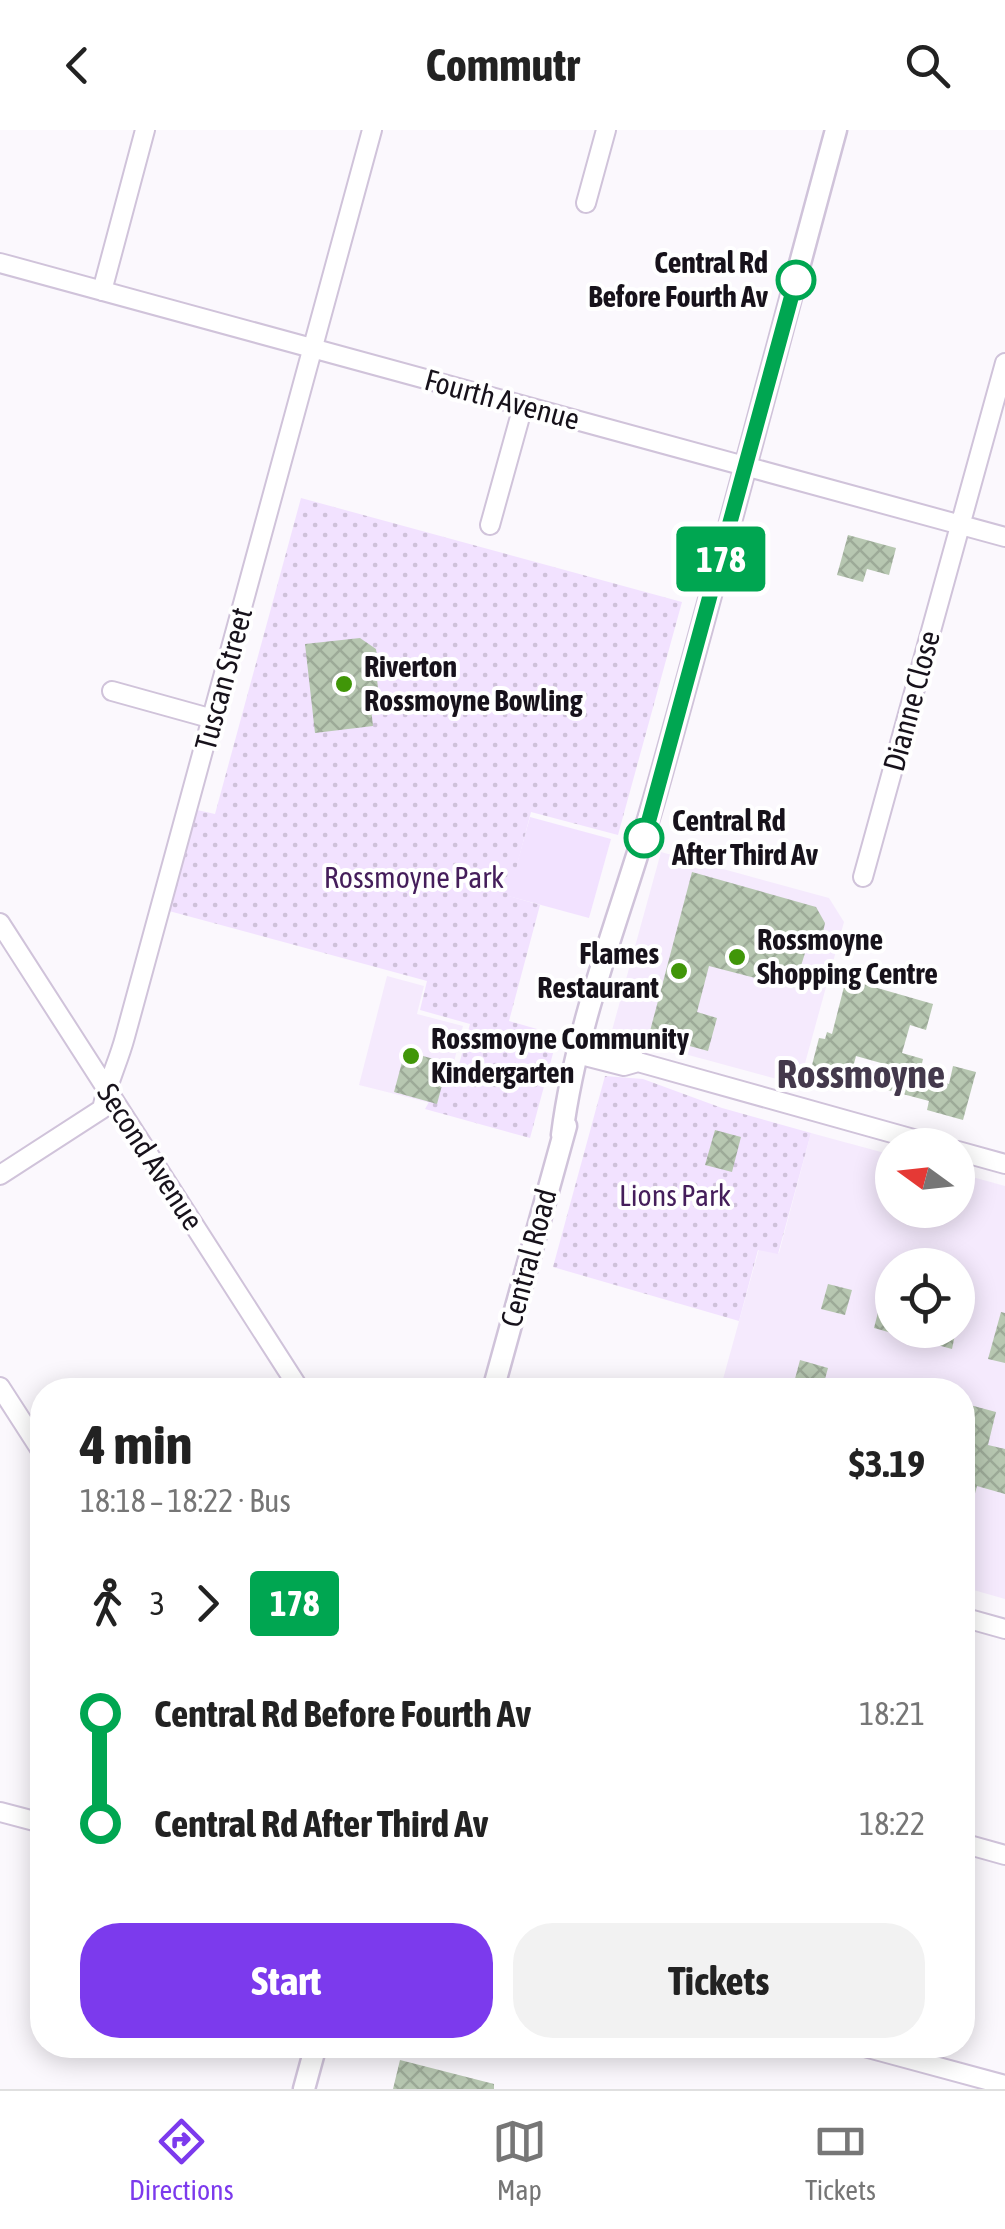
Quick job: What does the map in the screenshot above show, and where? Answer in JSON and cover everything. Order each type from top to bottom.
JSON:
[{"type":"street","points":[[102,291],[145,130]]},
{"type":"street","name":"Tuscan Street","points":[[0,1174],[102,1109],[110,1071],[126,1038],[372,130]]},
{"type":"street","points":[[586,203],[606,130]]},
{"type":"street","name":"Central Road","points":[[497,1378],[562,1135],[568,1088],[586,1049],[614,920],[639,855],[836,130]]},
{"type":"street","name":"Fourth Avenue","points":[[0,263],[1005,537]]},
{"type":"street","name":"Dianne Close","points":[[863,877],[1005,363]]},
{"type":"street","points":[[490,525],[523,406]]},
{"type":"street","points":[[112,691],[213,719]]},
{"type":"street","name":"Second Avenue","points":[[0,923],[292,1378]]},
{"type":"street","points":[[586,1049],[630,1054],[638,1062],[875,1128]]},
{"type":"street","points":[[975,1156],[1005,1164]]},
{"type":"street","points":[[0,1387],[30,1433]]},
{"type":"street","points":[[975,1621],[1005,1629]]},
{"type":"street","points":[[0,1812],[30,1820]]},
{"type":"street","points":[[975,1847],[1005,1855]]},
{"type":"street","points":[[304,2089],[312,2058]]},
{"type":"street","points":[[905,2058],[1005,2085]]},
{"type":"shaded area","points":[[661,852],[829,898],[844,922],[799,1085],[611,1034]]},
{"type":"shaded area","name":"Rossmoyne Community Kindergarten","points":[[387,976],[424,986],[417,1014],[463,1026],[443,1106],[359,1085]]},
{"type":"shaded area","points":[[811,1133],[875,1150],[875,1228],[975,1228],[975,1178],[1005,1186],[1005,1599],[975,1590],[975,1378],[723,1378],[759,1249],[779,1253]]},
{"type":"green space","name":"Rossmoyne Park","points":[[301,498],[682,602],[618,835],[531,812],[509,896],[540,905],[509,1021],[558,1035],[530,1138],[425,1109],[445,1074],[457,1072],[470,1024],[420,1010],[427,981],[169,911],[197,810],[215,814]]},
{"type":"green space","points":[[530,817],[611,839],[589,918],[508,896]]},
{"type":"green space","name":"Lions Park","points":[[605,1076],[643,1079],[722,1108],[811,1133],[778,1254],[758,1250],[739,1321],[553,1267]]},
{"type":"building","points":[[848,535],[896,548],[889,575],[867,569],[863,582],[837,575]]},
{"type":"building","name":"Riverton Rossmoyne Bowling","points":[[360,638],[376,649],[380,679],[378,689],[369,690],[373,726],[315,733],[305,644]]},
{"type":"building","name":"Rossmoyne Shopping Centre","points":[[692,872],[816,907],[825,923],[822,937],[811,934],[794,988],[709,966],[697,1012],[717,1018],[708,1051],[649,1035]]},
{"type":"building","points":[[846,979],[933,1004],[926,1030],[910,1025],[902,1053],[923,1059],[919,1076],[949,1084],[953,1066],[976,1072],[963,1120],[927,1110],[929,1101],[880,1088],[886,1065],[881,1063],[856,1056],[850,1079],[811,1069],[819,1038],[825,1039],[827,1032],[832,1034]]},
{"type":"building","points":[[405,1051],[448,1063],[437,1104],[394,1092]]},
{"type":"building","points":[[715,1130],[741,1137],[732,1172],[705,1165]]},
{"type":"building","points":[[828,1284],[852,1290],[845,1315],[821,1309]]},
{"type":"building","points":[[1001,1312],[1005,1313],[1005,1363],[988,1359]]},
{"type":"building","points":[[800,1360],[828,1368],[825,1378],[795,1378]]},
{"type":"building","points":[[975,1406],[996,1412],[988,1445],[1005,1449],[1005,1494],[977,1486],[975,1493]]},
{"type":"building","points":[[400,2060],[494,2084],[494,2089],[393,2089]]},
{"type":"bus line","name":"178","points":[[644,838],[796,280]]},
{"type":"place","name":"Central Rd Before Fourth Av","points":[[796,280]]},
{"type":"place","name":"Riverton Rossmoyne Bowling","points":[[344,684]]},
{"type":"place","name":"Central Rd After Third Av","points":[[644,838]]},
{"type":"place","name":"Rossmoyne Shopping Centre","points":[[737,957]]},
{"type":"place","name":"Flames Restaurant","points":[[679,971]]},
{"type":"place","name":"Rossmoyne Community Kindergarten","points":[[411,1056]]},
{"type":"district","name":"Rossmoyne","points":[[861,1074]]}]
